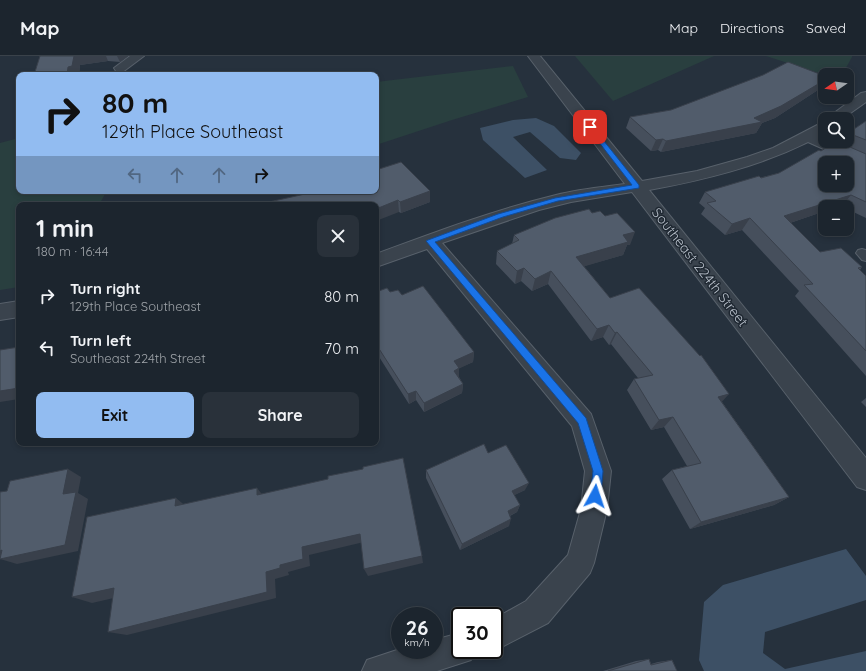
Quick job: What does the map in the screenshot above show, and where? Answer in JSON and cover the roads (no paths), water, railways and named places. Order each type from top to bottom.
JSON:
[{"type":"street","points":[[120,68],[138,56]]},
{"type":"street","name":"Southeast 224th Street","points":[[534,56],[866,478]]},
{"type":"street","points":[[843,112],[866,96]]},
{"type":"street","points":[[379,260],[500,215],[558,199],[714,171],[779,150],[808,137],[818,130]]},
{"type":"street","points":[[808,137],[866,163]]},
{"type":"street","points":[[430,241],[583,421],[598,471],[594,510],[580,563],[538,612],[503,631]]},
{"type":"street","points":[[0,312],[16,309]]},
{"type":"street","points":[[378,671],[451,651]]},
{"type":"water","points":[[536,118],[554,126],[581,153],[576,160],[560,158],[530,132],[513,137],[547,170],[525,178],[483,140],[480,128],[513,120]]},
{"type":"water","points":[[846,549],[866,576],[866,600],[765,632],[763,653],[785,669],[866,651],[866,671],[704,671],[699,660],[704,602],[723,585]]}]
